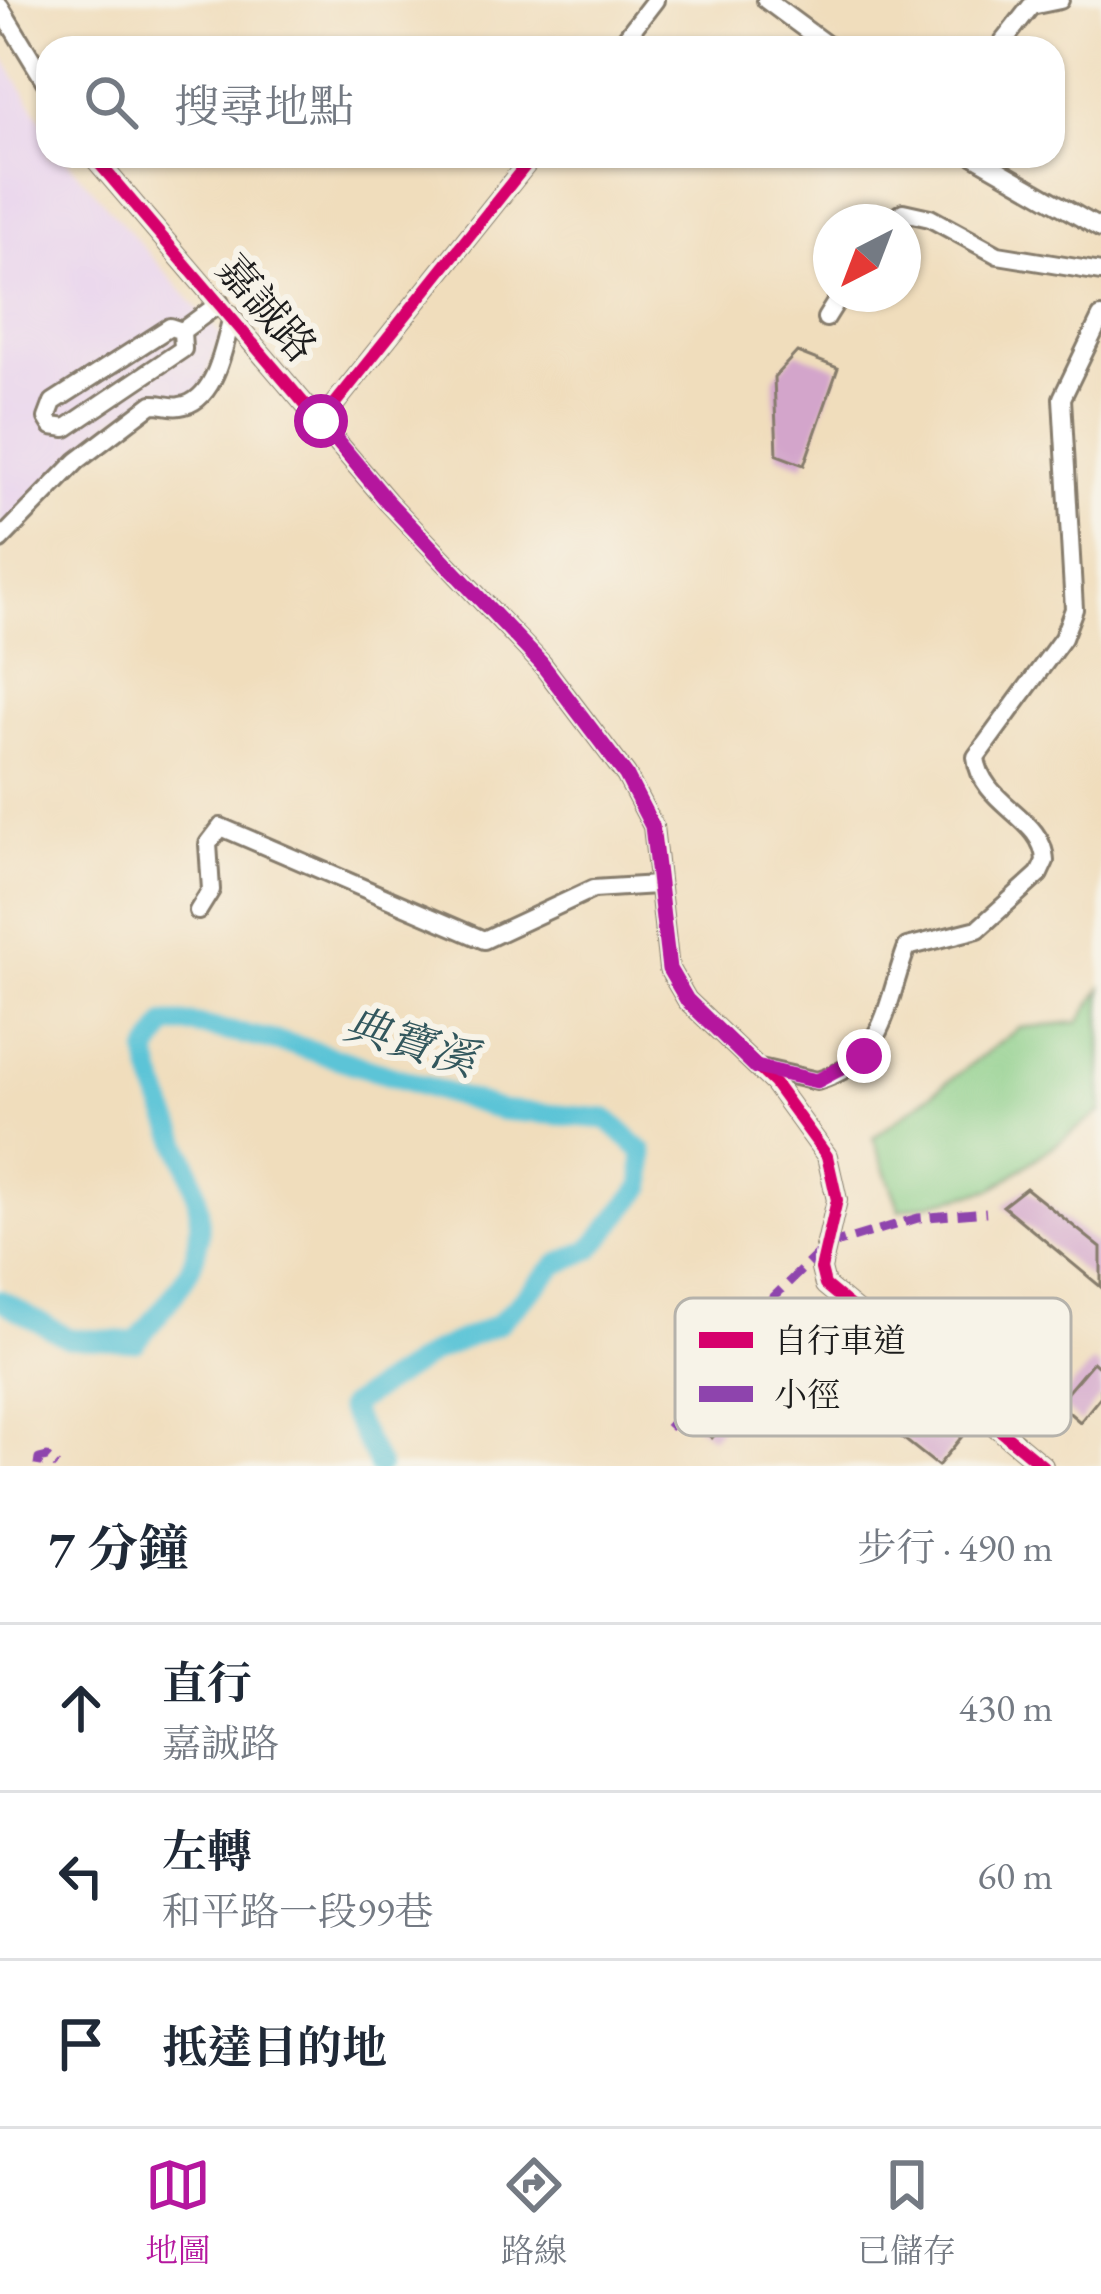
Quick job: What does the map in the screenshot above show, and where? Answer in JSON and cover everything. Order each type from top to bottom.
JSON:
[{"type":"street","points":[[627,36],[655,0]]},
{"type":"street","points":[[766,0],[815,36]]},
{"type":"street","points":[[1007,36],[1031,6],[1060,0]]},
{"type":"street","points":[[0,7],[36,66]]},
{"type":"street","name":"嘉誠路","points":[[103,168],[388,502],[541,663],[626,775],[652,826],[669,969],[710,1026],[756,1067],[815,1132],[827,1156],[836,1200],[821,1269],[825,1285],[841,1298]]},
{"type":"street","points":[[321,421],[523,168]]},
{"type":"street","points":[[995,168],[1101,229]]},
{"type":"street","points":[[921,216],[998,255],[1101,272]]},
{"type":"street","points":[[182,331],[183,349],[66,428],[52,426],[47,418],[53,402],[170,326],[182,331],[226,310]]},
{"type":"street","points":[[0,540],[76,461],[152,404],[183,406],[197,399],[216,369],[226,310]]},
{"type":"street","points":[[826,318],[830,312]]},
{"type":"street","points":[[756,1067],[817,1081],[864,1056],[877,1039],[907,947],[992,920],[1046,861],[1040,838],[981,781],[976,757],[1070,623],[1076,586],[1062,398],[1101,317]]},
{"type":"street","points":[[198,911],[211,890],[208,844],[220,827],[484,940],[593,889],[657,886]]},
{"type":"street","name":"嘉誠路","points":[[1007,1436],[1043,1466]]},
{"type":"shaded area","points":[[0,52],[36,111],[36,168],[74,168],[221,335],[201,390],[177,404],[155,396],[113,420],[0,535]]},
{"type":"green space","points":[[1101,989],[1101,1112],[993,1189],[900,1210],[873,1138],[1019,1028],[1079,1022]]},
{"type":"building","points":[[797,352],[838,368],[804,465],[777,455],[774,377]]},
{"type":"building","points":[[1026,1188],[1101,1248],[1101,1287],[1003,1206]]},
{"type":"building","points":[[1093,1362],[1101,1369],[1101,1396],[1080,1422],[1071,1414],[1071,1388]]},
{"type":"building","points":[[900,1436],[962,1436],[938,1466]]},
{"type":"waterway","name":"典寶溪","points":[[0,1300],[68,1338],[136,1342],[186,1276],[199,1239],[199,1212],[186,1160],[148,1054],[166,1024],[193,1024],[294,1045],[500,1110],[607,1119],[643,1152],[643,1186],[591,1249],[556,1265],[498,1324],[434,1352],[348,1407],[379,1466]]},
{"type":"marked path","points":[[773,1298],[826,1246],[918,1218],[986,1212]]},
{"type":"marked path","points":[[668,1428],[675,1420]]},
{"type":"marked path","points":[[38,1466],[39,1459],[47,1457],[57,1466]]},
{"type":"cycle path","points":[[103,168],[388,502],[541,663],[626,775],[653,826],[669,969],[687,1000],[774,1083],[827,1156],[837,1200],[821,1269],[825,1285],[841,1298]]},
{"type":"cycle path","points":[[321,421],[523,168]]},
{"type":"cycle path","points":[[1007,1436],[1043,1466]]},
{"type":"route","points":[[321,421],[388,502],[541,663],[626,775],[652,826],[669,969],[687,1000],[756,1067],[817,1081],[864,1056]]}]
